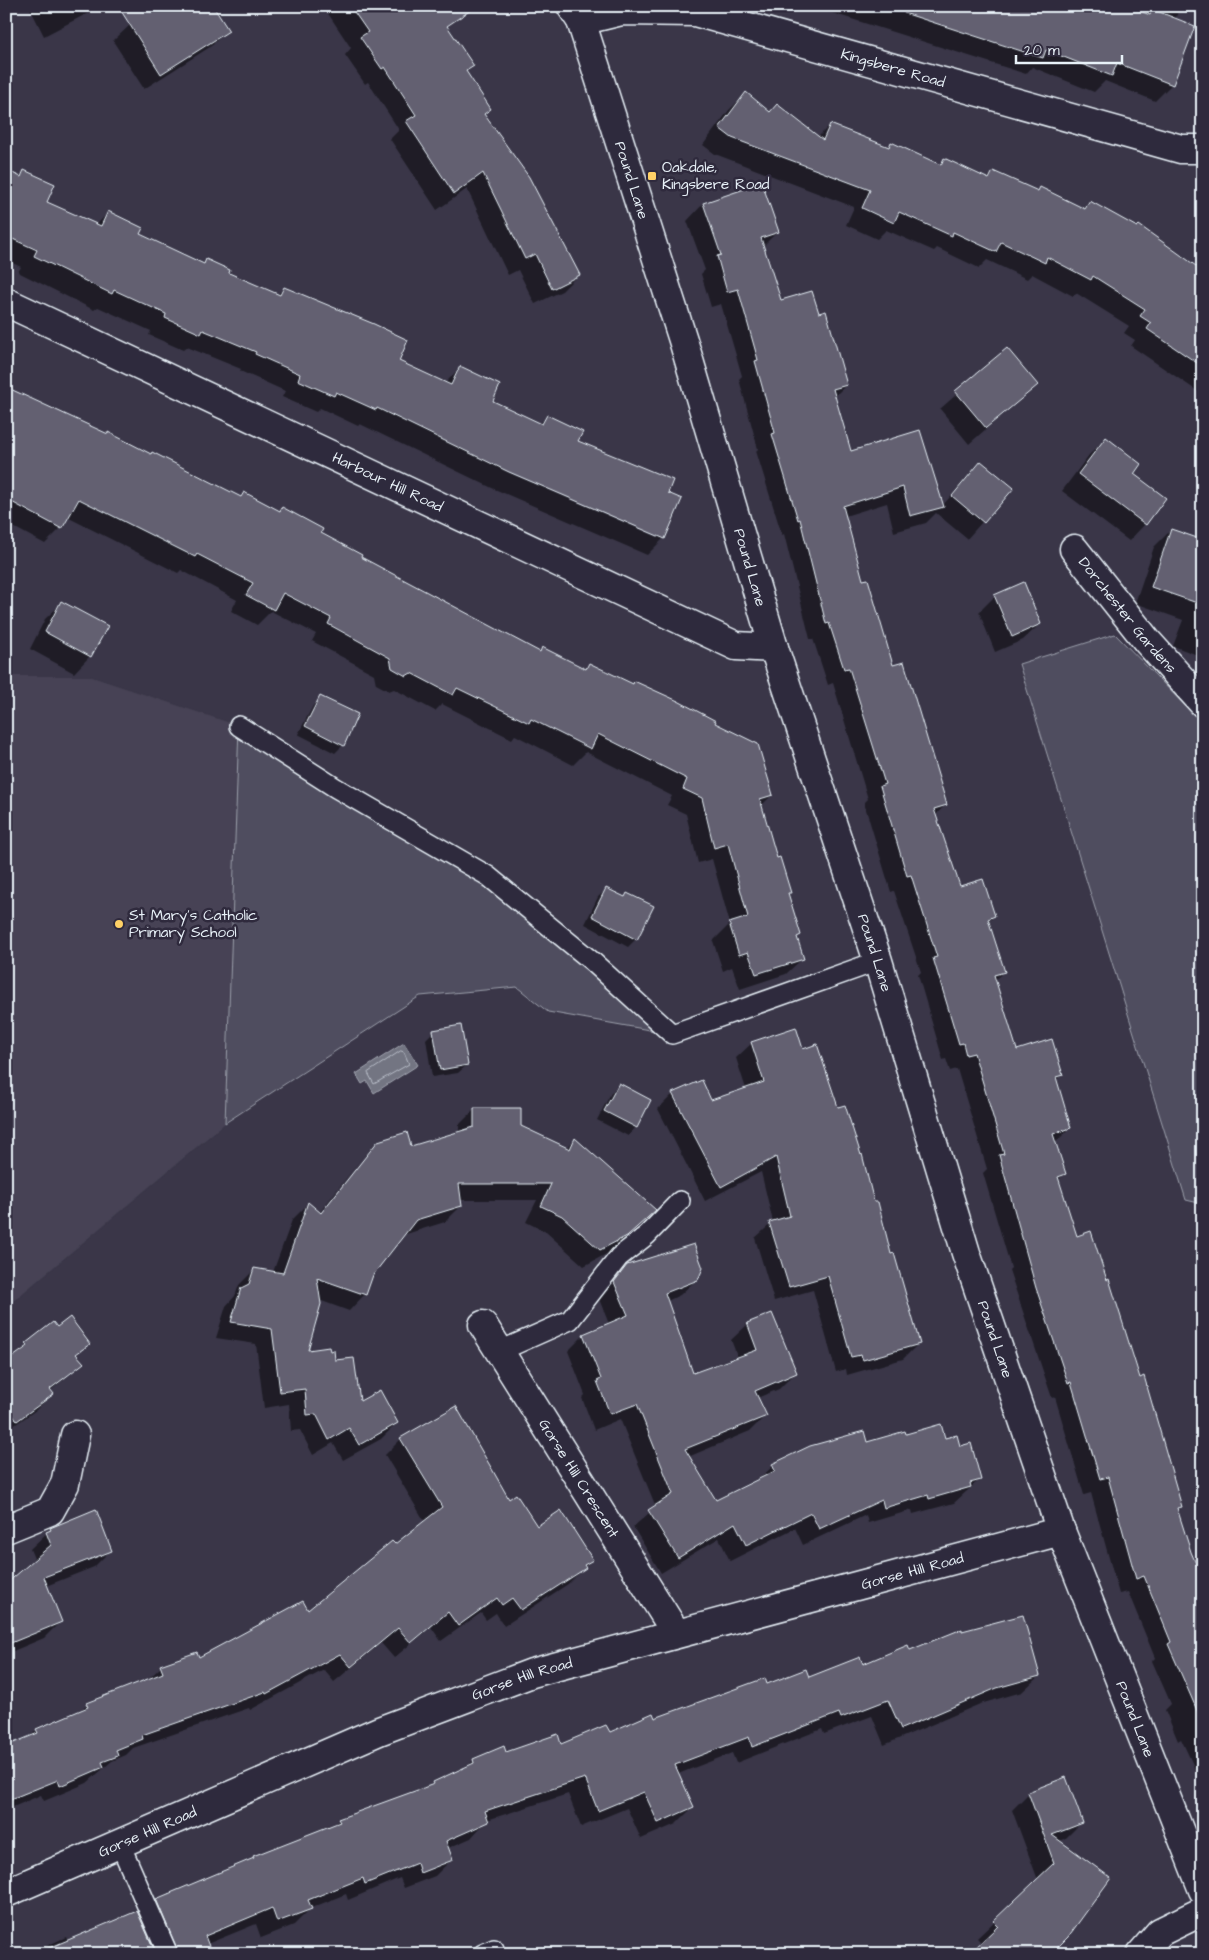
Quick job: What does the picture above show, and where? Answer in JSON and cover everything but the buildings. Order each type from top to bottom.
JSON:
[{"type":"street","name":"Kingsbere Road","points":[[576,14],[622,11],[695,12],[1181,148],[1203,149]]},
{"type":"street","name":"Pound Lane","points":[[576,14],[683,340],[774,648],[878,961],[966,1253],[1061,1531],[1203,1890]]},
{"type":"street","name":"Harbour Hill Road","points":[[6,302],[736,646],[774,648]]},
{"type":"street","name":"Dorchester Gardens","points":[[1074,549],[1147,641],[1203,702]]},
{"type":"street","name":"Gorse Hill Crescent","points":[[483,1325],[676,1633]]},
{"type":"street","points":[[6,1529],[50,1511],[64,1484],[75,1435]]},
{"type":"street","name":"Gorse Hill Road","points":[[6,1893],[379,1731],[532,1673],[1061,1531]]},
{"type":"street","points":[[1141,1954],[1160,1932],[1203,1912]]},
{"type":"lane","points":[[239,726],[336,788],[488,876],[593,962],[672,1034],[878,961]]},
{"type":"lane","points":[[500,1351],[570,1320],[619,1257],[647,1235],[680,1201]]},
{"type":"lane","points":[[120,1844],[168,1954]]},
{"type":"shaded area","points":[[1115,634],[1203,724],[1203,1204],[1186,1200],[1019,664]]},
{"type":"shaded area","name":"St Mary's Catholic Primary School","points":[[6,676],[89,676],[239,726],[225,1123],[6,1307]]},
{"type":"shaded area","points":[[239,726],[488,876],[672,1034],[548,1012],[517,987],[420,996],[225,1123]]},
{"type":"water","points":[[404,1043],[418,1065],[374,1093],[367,1081],[362,1084],[356,1074]]},
{"type":"place","name":"Oakdale, Kingsbere Road","points":[[652,176]]},
{"type":"place","name":"St Mary's Catholic Primary School","points":[[119,924]]}]
